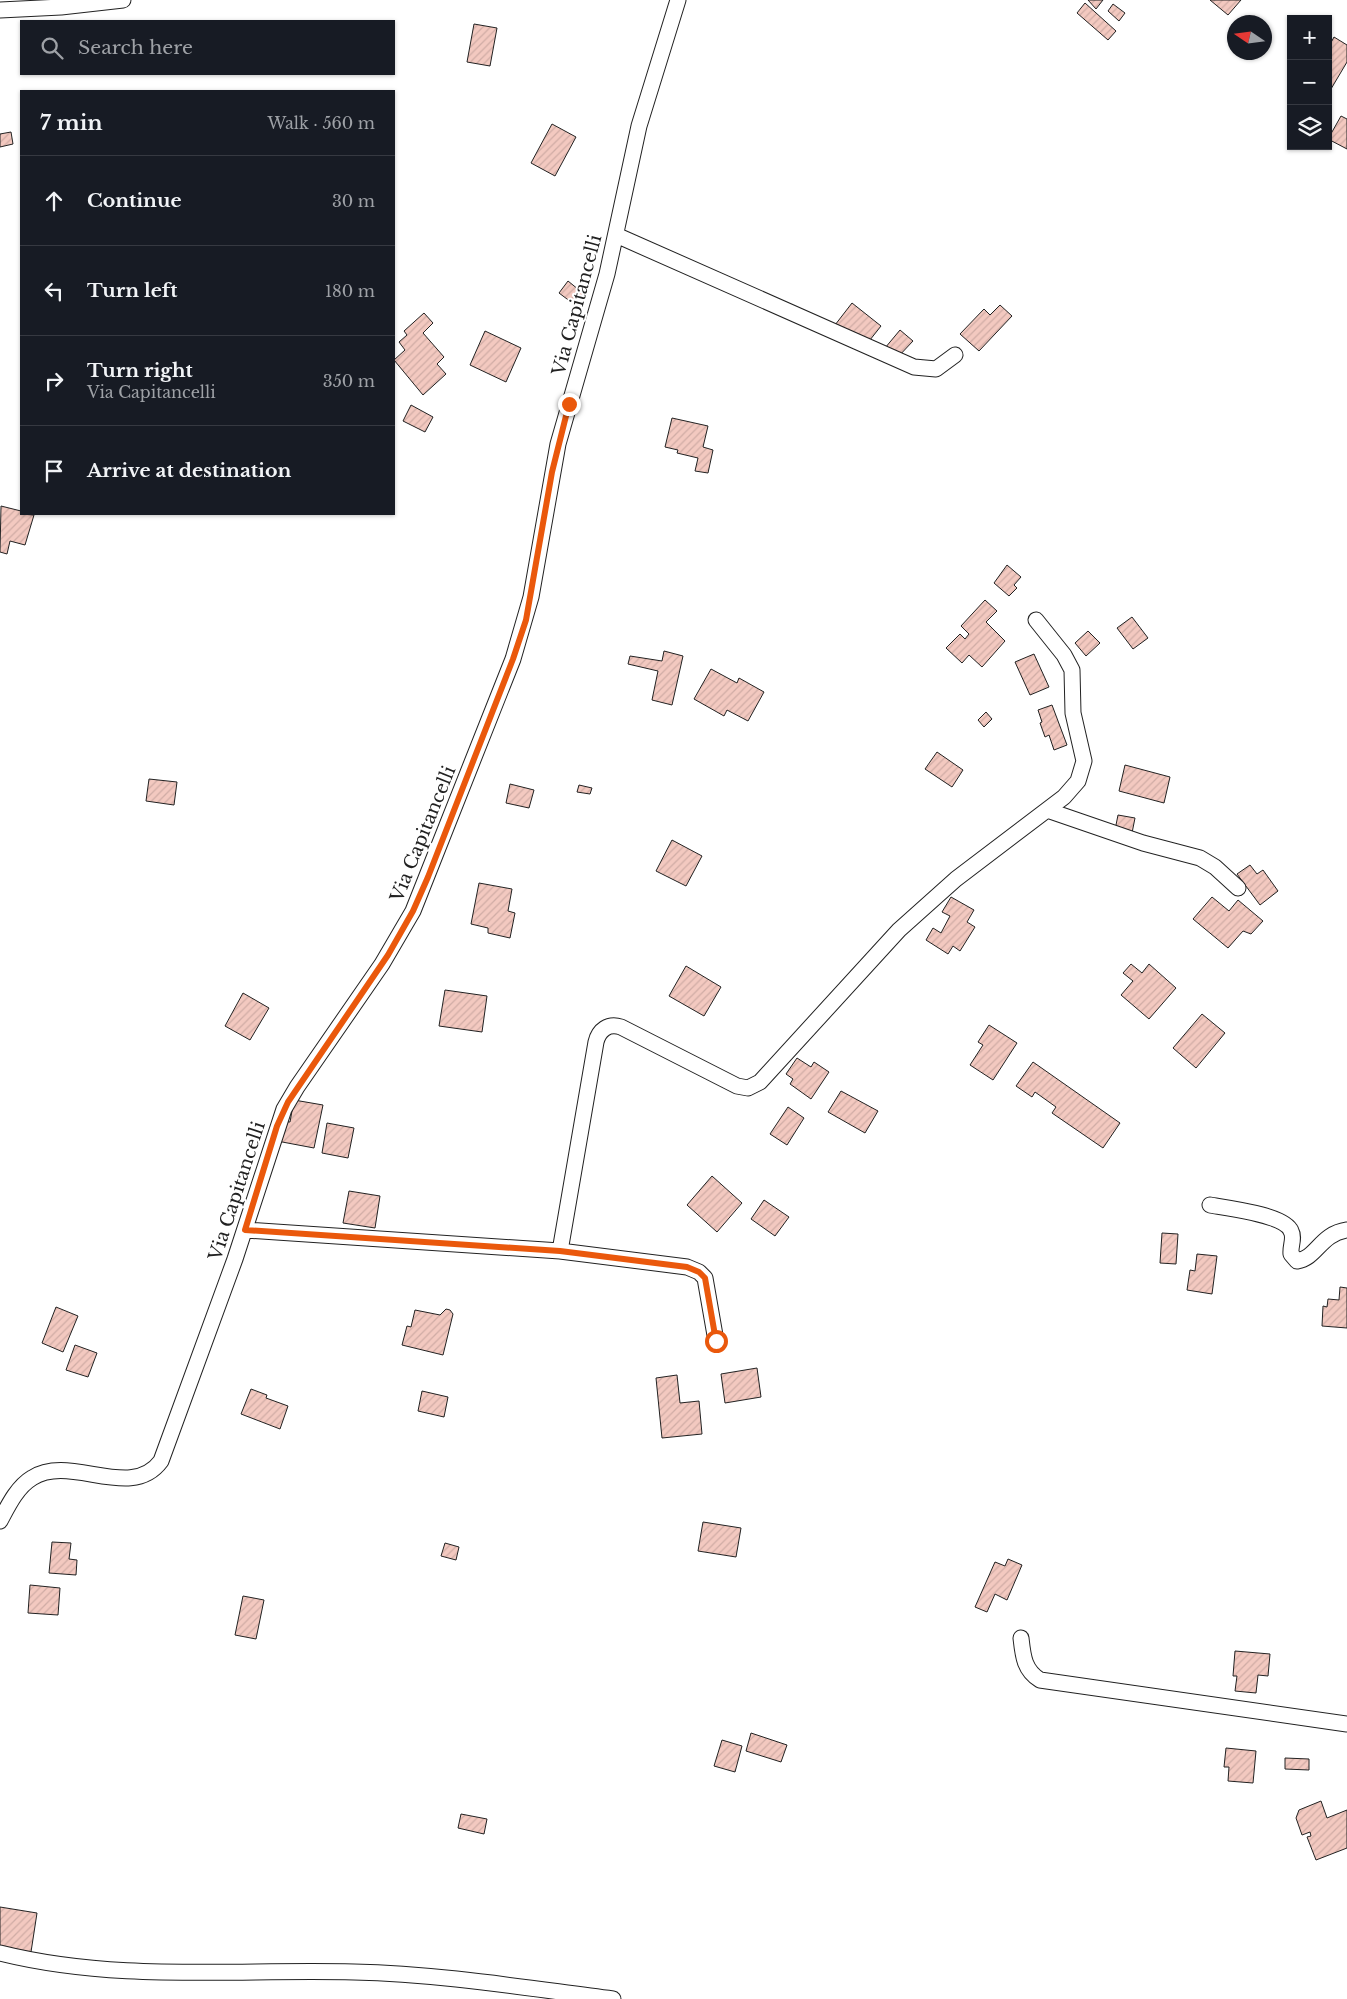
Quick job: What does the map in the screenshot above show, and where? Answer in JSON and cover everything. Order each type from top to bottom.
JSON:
[{"type":"street","points":[[0,10],[54,8],[123,0]]},
{"type":"street","name":"Via Capitancelli","points":[[0,1521],[21,1487],[43,1472],[62,1471],[130,1478],[148,1474],[158,1465],[168,1448],[245,1230],[277,1126],[288,1102],[382,964],[413,911],[513,659],[531,597],[558,444],[605,283],[638,126],[678,0]]},
{"type":"street","points":[[616,235],[914,367],[936,369],[955,355]]},
{"type":"street","points":[[560,1251],[596,1042],[602,1031],[610,1026],[621,1027],[737,1086],[753,1087],[760,1082],[899,930],[968,868],[1064,797],[1078,781],[1084,761],[1073,713],[1071,666],[1036,620]]},
{"type":"street","points":[[1047,810],[1143,843],[1200,858],[1215,867],[1238,888]]},
{"type":"street","points":[[1210,1205],[1285,1223],[1292,1234],[1291,1254],[1297,1261],[1308,1258],[1328,1236],[1347,1230]]},
{"type":"street","points":[[245,1230],[560,1251],[687,1267],[699,1272],[705,1278],[716,1341]]},
{"type":"street","points":[[1021,1638],[1026,1665],[1031,1674],[1040,1680],[1347,1724]]},
{"type":"street","points":[[0,1953],[48,1964],[113,1972],[295,1971],[416,1975],[490,1982],[613,1999]]},
{"type":"building","points":[[1088,0],[1103,0],[1096,9]]},
{"type":"building","points":[[1210,0],[1241,0],[1228,15]]},
{"type":"building","points":[[1085,3],[1116,31],[1108,40],[1077,13]]},
{"type":"building","points":[[1113,4],[1125,13],[1119,21],[1108,11]]},
{"type":"building","points":[[474,24],[497,28],[490,66],[467,62]]},
{"type":"building","points":[[1334,37],[1347,45],[1347,62],[1332,87],[1332,60],[1332,41]]},
{"type":"building","points":[[1341,116],[1347,119],[1347,149],[1332,141],[1332,132]]},
{"type":"building","points":[[552,124],[576,137],[555,176],[531,163]]},
{"type":"building","points":[[11,132],[13,144],[0,147],[0,134]]},
{"type":"building","points":[[568,281],[584,294],[575,305],[559,293]]},
{"type":"building","points":[[852,303],[881,326],[866,345],[835,325]]},
{"type":"building","points":[[1000,305],[1012,316],[979,351],[960,334],[984,309],[990,315]]},
{"type":"building","points":[[424,313],[433,323],[423,333],[444,357],[437,364],[446,374],[423,395],[395,361],[405,350],[399,342],[407,335],[404,331]]},
{"type":"building","points":[[900,330],[913,341],[897,358],[885,348]]},
{"type":"building","points":[[485,331],[521,348],[506,382],[470,365]]},
{"type":"building","points":[[411,405],[433,417],[425,432],[403,421]]},
{"type":"building","points":[[672,418],[708,426],[703,447],[713,450],[708,473],[695,471],[698,458],[677,453],[678,450],[665,447]]},
{"type":"building","points":[[1,506],[20,511],[20,515],[34,515],[25,545],[10,541],[7,554],[0,552]]},
{"type":"building","points":[[1007,565],[1021,577],[1014,585],[1017,588],[1009,596],[994,583]]},
{"type":"building","points":[[985,600],[997,611],[986,622],[1005,641],[982,667],[969,655],[962,663],[946,648],[960,634],[965,639],[969,634],[961,626]]},
{"type":"building","points":[[1132,617],[1148,638],[1133,649],[1117,628]]},
{"type":"building","points":[[1088,631],[1100,643],[1086,656],[1075,643]]},
{"type":"building","points":[[664,651],[683,656],[672,705],[652,700],[658,671],[628,664],[630,656],[662,661]]},
{"type":"building","points":[[1034,654],[1049,687],[1030,695],[1015,662]]},
{"type":"building","points":[[711,669],[737,683],[739,678],[764,692],[748,721],[727,710],[724,716],[694,699]]},
{"type":"building","points":[[1052,705],[1067,745],[1054,750],[1049,735],[1045,737],[1038,710]]},
{"type":"building","points":[[986,712],[992,719],[984,727],[978,720]]},
{"type":"building","points":[[937,752],[963,770],[952,787],[925,769]]},
{"type":"building","points":[[1125,765],[1170,777],[1164,803],[1119,791]]},
{"type":"building","points":[[149,779],[177,782],[174,805],[146,801]]},
{"type":"building","points":[[510,784],[534,790],[529,808],[506,803]]},
{"type":"building","points":[[579,785],[592,788],[590,794],[577,792]]},
{"type":"building","points":[[1118,815],[1135,818],[1132,833],[1115,830]]},
{"type":"building","points":[[672,840],[702,856],[686,886],[656,871]]},
{"type":"building","points":[[1250,865],[1257,874],[1263,870],[1278,891],[1260,905],[1237,874]]},
{"type":"building","points":[[479,883],[512,889],[508,911],[515,913],[510,938],[488,933],[488,928],[471,924]]},
{"type":"building","points":[[951,897],[974,910],[967,922],[975,927],[960,951],[953,946],[948,954],[926,940],[933,928],[941,933],[950,916],[942,912]]},
{"type":"building","points":[[1212,897],[1229,911],[1238,900],[1263,921],[1251,934],[1243,931],[1228,948],[1193,919]]},
{"type":"building","points":[[1131,964],[1142,973],[1149,964],[1176,988],[1149,1019],[1121,995],[1133,981],[1123,973]]},
{"type":"building","points":[[686,966],[721,987],[704,1016],[669,996]]},
{"type":"building","points":[[445,990],[487,996],[482,1032],[439,1026]]},
{"type":"building","points":[[243,993],[269,1008],[250,1040],[225,1026]]},
{"type":"building","points":[[1202,1014],[1225,1033],[1196,1068],[1173,1048]]},
{"type":"building","points":[[989,1025],[1017,1043],[993,1080],[970,1065],[983,1045],[978,1042]]},
{"type":"building","points":[[797,1058],[811,1067],[814,1062],[829,1072],[811,1099],[790,1084],[793,1079],[786,1074]]},
{"type":"building","points":[[1033,1062],[1120,1123],[1103,1148],[1052,1113],[1056,1107],[1035,1092],[1032,1097],[1016,1086]]},
{"type":"building","points":[[841,1091],[878,1111],[865,1133],[828,1112]]},
{"type":"building","points":[[294,1100],[323,1105],[314,1148],[277,1141],[280,1121],[290,1122]]},
{"type":"building","points":[[788,1107],[804,1118],[787,1145],[770,1134]]},
{"type":"building","points":[[327,1123],[354,1128],[348,1158],[322,1153]]},
{"type":"building","points":[[712,1176],[742,1203],[717,1232],[687,1205]]},
{"type":"building","points":[[349,1191],[380,1196],[375,1228],[343,1223]]},
{"type":"building","points":[[764,1200],[789,1217],[775,1236],[751,1219]]},
{"type":"building","points":[[1162,1233],[1178,1234],[1176,1264],[1160,1263]]},
{"type":"building","points":[[1197,1254],[1217,1256],[1212,1294],[1187,1290],[1190,1270],[1195,1271]]},
{"type":"building","points":[[1340,1287],[1347,1288],[1347,1328],[1322,1326],[1323,1306],[1327,1307],[1328,1299],[1339,1300]]},
{"type":"building","points":[[56,1307],[78,1316],[63,1352],[42,1343]]},
{"type":"building","points":[[446,1309],[450,1310],[453,1314],[443,1355],[402,1345],[407,1326],[411,1327],[415,1310],[440,1315]]},
{"type":"building","points":[[75,1345],[97,1353],[88,1377],[66,1370]]},
{"type":"building","points":[[757,1368],[761,1397],[725,1403],[721,1374]]},
{"type":"building","points":[[677,1375],[680,1403],[699,1401],[702,1434],[662,1438],[656,1378]]},
{"type":"building","points":[[251,1389],[267,1395],[266,1398],[288,1406],[280,1429],[241,1414]]},
{"type":"building","points":[[422,1391],[448,1397],[444,1417],[418,1411]]},
{"type":"building","points":[[703,1522],[741,1528],[736,1557],[698,1551]]},
{"type":"building","points":[[52,1542],[71,1543],[69,1559],[77,1560],[76,1575],[49,1573]]},
{"type":"building","points":[[445,1543],[459,1547],[456,1560],[441,1556]]},
{"type":"building","points":[[1008,1559],[1022,1565],[1007,1600],[995,1594],[987,1612],[975,1607],[995,1562],[1005,1566]]},
{"type":"building","points":[[30,1585],[60,1588],[58,1615],[28,1613]]},
{"type":"building","points":[[243,1596],[264,1600],[256,1639],[235,1635]]},
{"type":"building","points":[[1235,1651],[1270,1654],[1268,1676],[1258,1675],[1256,1693],[1235,1691],[1237,1676],[1233,1676]]},
{"type":"building","points":[[751,1733],[787,1745],[781,1762],[746,1751]]},
{"type":"building","points":[[722,1740],[742,1746],[735,1772],[714,1766]]},
{"type":"building","points":[[1226,1748],[1256,1751],[1253,1783],[1228,1781],[1229,1767],[1224,1767]]},
{"type":"building","points":[[1285,1758],[1309,1759],[1309,1770],[1285,1769]]},
{"type":"building","points":[[1321,1801],[1327,1818],[1347,1810],[1347,1848],[1316,1860],[1307,1837],[1311,1836],[1310,1832],[1302,1835],[1296,1818],[1299,1810]]},
{"type":"building","points":[[461,1814],[487,1819],[484,1834],[458,1828]]},
{"type":"building","points":[[0,1907],[37,1913],[31,1952],[0,1947]]},
{"type":"route","points":[[569,404],[552,472],[526,620],[513,659],[428,877],[413,911],[388,955],[296,1087],[288,1102],[277,1126],[245,1230],[525,1248],[687,1267],[699,1272],[705,1278],[716,1341]]}]
